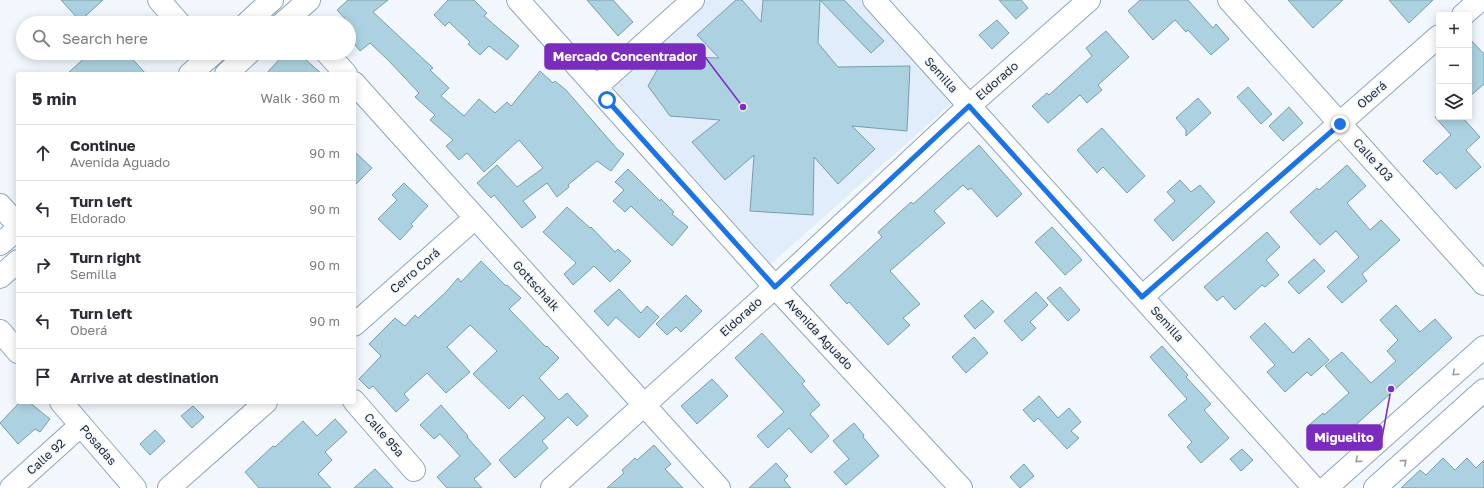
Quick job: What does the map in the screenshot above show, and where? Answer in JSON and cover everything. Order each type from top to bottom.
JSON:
[{"type":"street","points":[[159,0],[173,16]]},
{"type":"street","points":[[255,16],[272,0]]},
{"type":"street","points":[[295,16],[309,0]]},
{"type":"street","name":"Avenida Aguado","points":[[518,0],[775,287],[961,488]]},
{"type":"street","points":[[596,87],[693,0]]},
{"type":"street","name":"Semilla","points":[[874,0],[1314,488]]},
{"type":"street","name":"Eldorado","points":[[552,488],[775,287],[969,106],[1089,0]]},
{"type":"street","name":"Calle 103","points":[[1229,0],[1484,284]]},
{"type":"street","points":[[1466,12],[1480,0]]},
{"type":"street","name":"Oberá","points":[[1142,297],[1436,39]]},
{"type":"street","points":[[192,72],[204,60]]},
{"type":"street","points":[[214,60],[224,72]]},
{"type":"street","points":[[227,72],[241,60]]},
{"type":"street","points":[[333,60],[344,72]]},
{"type":"street","name":"Gottschalk","points":[[356,85],[719,488]]},
{"type":"street","points":[[0,205],[16,223]]},
{"type":"street","name":"Cerro Corá","points":[[356,323],[475,218]]},
{"type":"street","points":[[0,244],[16,231]]},
{"type":"street","points":[[0,277],[16,263]]},
{"type":"street","points":[[0,331],[16,350]]},
{"type":"street","points":[[1326,488],[1484,347]]},
{"type":"street","points":[[1375,488],[1484,390]]},
{"type":"street","name":"Calle 95a","points":[[356,403],[414,470]]},
{"type":"street","name":"Posadas","points":[[63,404],[135,488]]},
{"type":"street","points":[[169,488],[264,404]]},
{"type":"street","name":"Calle 92","points":[[11,488],[81,425]]},
{"type":"shaded area","points":[[707,0],[861,0],[952,103],[771,264],[611,85]]},
{"type":"building","points":[[61,0],[103,0],[85,16],[75,16]]},
{"type":"building","points":[[348,0],[388,0],[373,12],[433,68],[430,70],[449,88],[441,96],[464,116],[479,99],[495,113],[507,102],[511,106],[540,71],[553,83],[555,81],[566,90],[618,150],[624,154],[611,171],[597,161],[568,185],[569,187],[557,197],[547,183],[523,201],[536,217],[522,228],[494,195],[491,198],[477,183],[497,165],[517,187],[543,168],[519,140],[484,172],[467,153],[459,160],[446,146],[453,140],[430,120],[435,115],[415,97],[419,93],[370,43],[360,51],[356,46],[356,16],[343,16],[337,10]]},
{"type":"building","points":[[448,0],[474,0],[487,13],[484,16],[519,46],[507,60],[489,46],[480,55],[468,44],[470,42],[449,22],[445,26],[434,15]]},
{"type":"building","points":[[587,0],[613,0],[633,22],[618,36]]},
{"type":"building","points":[[736,0],[742,0],[761,22],[763,0],[820,0],[818,43],[838,67],[910,66],[907,131],[852,126],[875,149],[838,184],[814,157],[813,215],[750,211],[754,155],[725,180],[692,142],[720,120],[670,116],[648,86],[665,56],[719,58],[697,35]]},
{"type":"building","points":[[820,0],[844,0],[884,41],[871,53]]},
{"type":"building","points":[[999,0],[1021,0],[1028,8],[1016,19]]},
{"type":"building","points":[[1140,0],[1188,0],[1213,28],[1216,24],[1229,39],[1211,55],[1188,30],[1186,32],[1175,20],[1153,40],[1128,11]]},
{"type":"building","points":[[1288,0],[1343,0],[1313,28]]},
{"type":"building","points":[[1389,0],[1433,0],[1409,23]]},
{"type":"building","points":[[997,20],[1009,33],[992,49],[979,35]]},
{"type":"building","points":[[1106,31],[1129,57],[1098,85],[1102,90],[1087,103],[1080,95],[1048,123],[1032,106],[1047,93],[1049,95],[1092,56],[1086,48]]},
{"type":"building","points":[[1472,41],[1484,54],[1484,84],[1472,94]]},
{"type":"building","points":[[82,60],[133,60],[144,72],[69,72]]},
{"type":"building","points":[[279,60],[306,60],[320,72],[268,72]]},
{"type":"building","points":[[1248,87],[1272,114],[1261,124],[1237,97]]},
{"type":"building","points":[[1198,98],[1211,113],[1186,136],[1186,130],[1176,118]]},
{"type":"building","points":[[1289,107],[1303,123],[1283,141],[1269,126]]},
{"type":"building","points":[[1438,120],[1465,120],[1480,137],[1466,150],[1481,167],[1456,189],[1440,172],[1437,175],[1423,161],[1451,135]]},
{"type":"building","points":[[1102,128],[1145,176],[1127,193],[1103,167],[1097,173],[1077,150]]},
{"type":"building","points":[[979,145],[1022,194],[997,217],[971,188],[968,190],[963,185],[934,211],[945,223],[890,271],[920,304],[903,318],[910,325],[888,345],[849,302],[847,304],[830,285],[882,237],[878,232],[911,202],[913,204]]},
{"type":"building","points":[[356,153],[372,168],[356,184]]},
{"type":"building","points":[[1347,165],[1366,186],[1347,203],[1370,230],[1381,220],[1400,240],[1362,274],[1367,281],[1342,303],[1327,287],[1359,257],[1336,231],[1320,245],[1290,212],[1317,188],[1319,190]]},
{"type":"building","points":[[628,169],[660,201],[661,199],[674,212],[672,214],[688,227],[672,246],[631,206],[625,212],[613,201],[624,190],[615,182]]},
{"type":"building","points":[[1180,180],[1191,192],[1200,185],[1215,202],[1173,241],[1154,220],[1175,201],[1167,192]]},
{"type":"building","points":[[404,183],[428,206],[411,224],[413,226],[400,240],[378,219],[397,200],[392,195]]},
{"type":"building","points":[[567,207],[590,228],[591,227],[615,252],[618,249],[631,261],[610,282],[594,266],[573,285],[564,274],[576,263],[543,232]]},
{"type":"building","points":[[1052,227],[1082,260],[1065,275],[1035,242]]},
{"type":"building","points":[[1267,232],[1280,247],[1266,260],[1279,275],[1265,287],[1262,285],[1235,310],[1223,296],[1217,301],[1204,287]]},
{"type":"building","points":[[1314,259],[1325,271],[1299,294],[1288,282]]},
{"type":"building","points":[[481,261],[506,286],[507,285],[521,298],[509,309],[546,347],[547,346],[559,358],[539,378],[559,400],[567,393],[588,416],[577,426],[568,417],[542,441],[548,448],[515,478],[499,460],[545,418],[523,395],[509,409],[473,374],[497,351],[470,325],[447,347],[470,372],[446,393],[427,373],[404,394],[409,400],[396,412],[373,386],[369,389],[359,379],[381,356],[369,344],[395,318],[405,326],[415,315],[418,318],[446,292],[458,278],[461,282]]},
{"type":"building","points":[[1060,287],[1080,310],[1068,321],[1047,298]]},
{"type":"building","points":[[619,289],[641,313],[647,306],[659,317],[639,338],[616,317],[608,326],[594,311]]},
{"type":"building","points":[[1036,292],[1048,305],[1030,322],[1036,328],[1022,341],[1004,321]]},
{"type":"building","points":[[686,295],[702,311],[681,332],[676,327],[667,335],[656,324]]},
{"type":"building","points":[[982,300],[994,312],[975,329],[964,316]]},
{"type":"building","points":[[1396,305],[1420,332],[1435,319],[1452,338],[1329,449],[1308,426],[1323,413],[1324,415],[1349,393],[1325,366],[1342,352],[1371,383],[1396,361],[1387,351],[1398,340],[1380,320]]},
{"type":"building","points":[[1265,323],[1293,353],[1309,338],[1329,360],[1311,376],[1307,372],[1285,392],[1267,372],[1275,365],[1250,337]]},
{"type":"building","points":[[762,333],[805,381],[802,384],[820,405],[810,414],[829,436],[811,453],[789,428],[768,448],[757,436],[784,412],[735,358]]},
{"type":"building","points":[[974,337],[988,353],[966,373],[952,357]]},
{"type":"building","points":[[1162,346],[1188,375],[1186,377],[1211,404],[1204,410],[1229,438],[1201,463],[1187,447],[1192,442],[1168,415],[1187,399],[1150,357]]},
{"type":"building","points":[[712,379],[728,396],[697,424],[681,406]]},
{"type":"building","points":[[1039,396],[1058,418],[1069,408],[1081,422],[1071,431],[1079,438],[1067,449],[1038,418],[1034,422],[1023,410]]},
{"type":"building","points":[[18,404],[31,404],[50,419],[40,432],[35,429],[18,444],[0,423]]},
{"type":"building","points":[[441,405],[491,464],[474,479],[482,488],[447,488],[437,477],[460,456],[440,434],[434,439],[420,425]]},
{"type":"building","points":[[193,406],[204,417],[192,428],[181,416]]},
{"type":"building","points":[[335,419],[347,432],[325,452],[332,460],[318,474],[331,488],[259,488],[245,472],[303,421],[317,436]]},
{"type":"building","points":[[854,423],[864,435],[863,437],[879,456],[846,485],[834,472],[849,459],[833,441]]},
{"type":"building","points":[[155,430],[165,441],[150,455],[140,444]]},
{"type":"building","points":[[654,445],[671,464],[665,469],[683,488],[607,488],[624,473],[622,470],[635,458],[637,460]]},
{"type":"building","points":[[1242,449],[1253,460],[1241,471],[1230,459]]},
{"type":"building","points":[[1443,458],[1455,470],[1467,458],[1476,468],[1484,460],[1484,488],[1401,488],[1420,470],[1426,475]]},
{"type":"building","points":[[776,463],[788,476],[784,480],[791,488],[749,488]]},
{"type":"building","points":[[1024,464],[1034,476],[1020,488],[1010,477]]},
{"type":"building","points":[[375,469],[393,488],[354,488]]},
{"type":"place","name":"Mercado Concentrador","points":[[743,107]]},
{"type":"place","name":"Miguelito","points":[[1391,389]]},
{"type":"route","points":[[607,100],[775,287],[969,106],[1142,297],[1340,124]]}]
